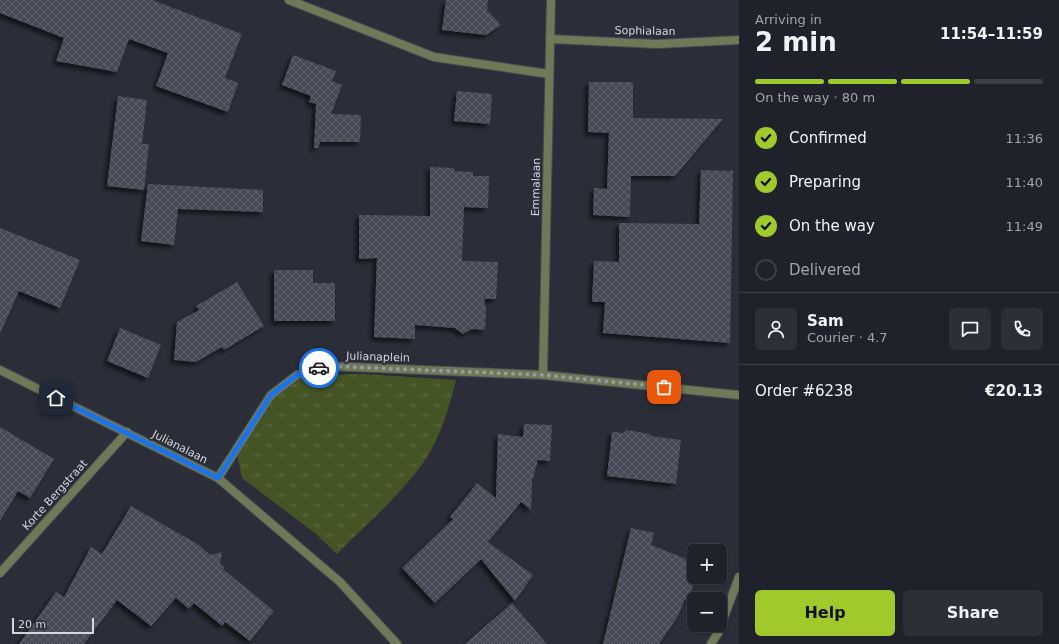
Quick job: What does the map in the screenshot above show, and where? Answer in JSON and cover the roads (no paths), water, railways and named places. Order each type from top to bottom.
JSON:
[{"type":"street","points":[[289,0],[434,57],[549,74]]},
{"type":"street","name":"Emmalaan","points":[[543,375],[551,0]]},
{"type":"street","name":"Sophialaan","points":[[550,39],[657,44],[739,40]]},
{"type":"street","name":"Julianaplein","points":[[218,478],[271,395],[297,375],[327,366],[543,375],[739,395]]},
{"type":"street","name":"Julianalaan","points":[[0,370],[218,478],[340,582],[397,644]]},
{"type":"street","name":"Korte Bergstraat","points":[[0,573],[127,432]]},
{"type":"street","points":[[711,644],[718,633],[739,577]]}]
